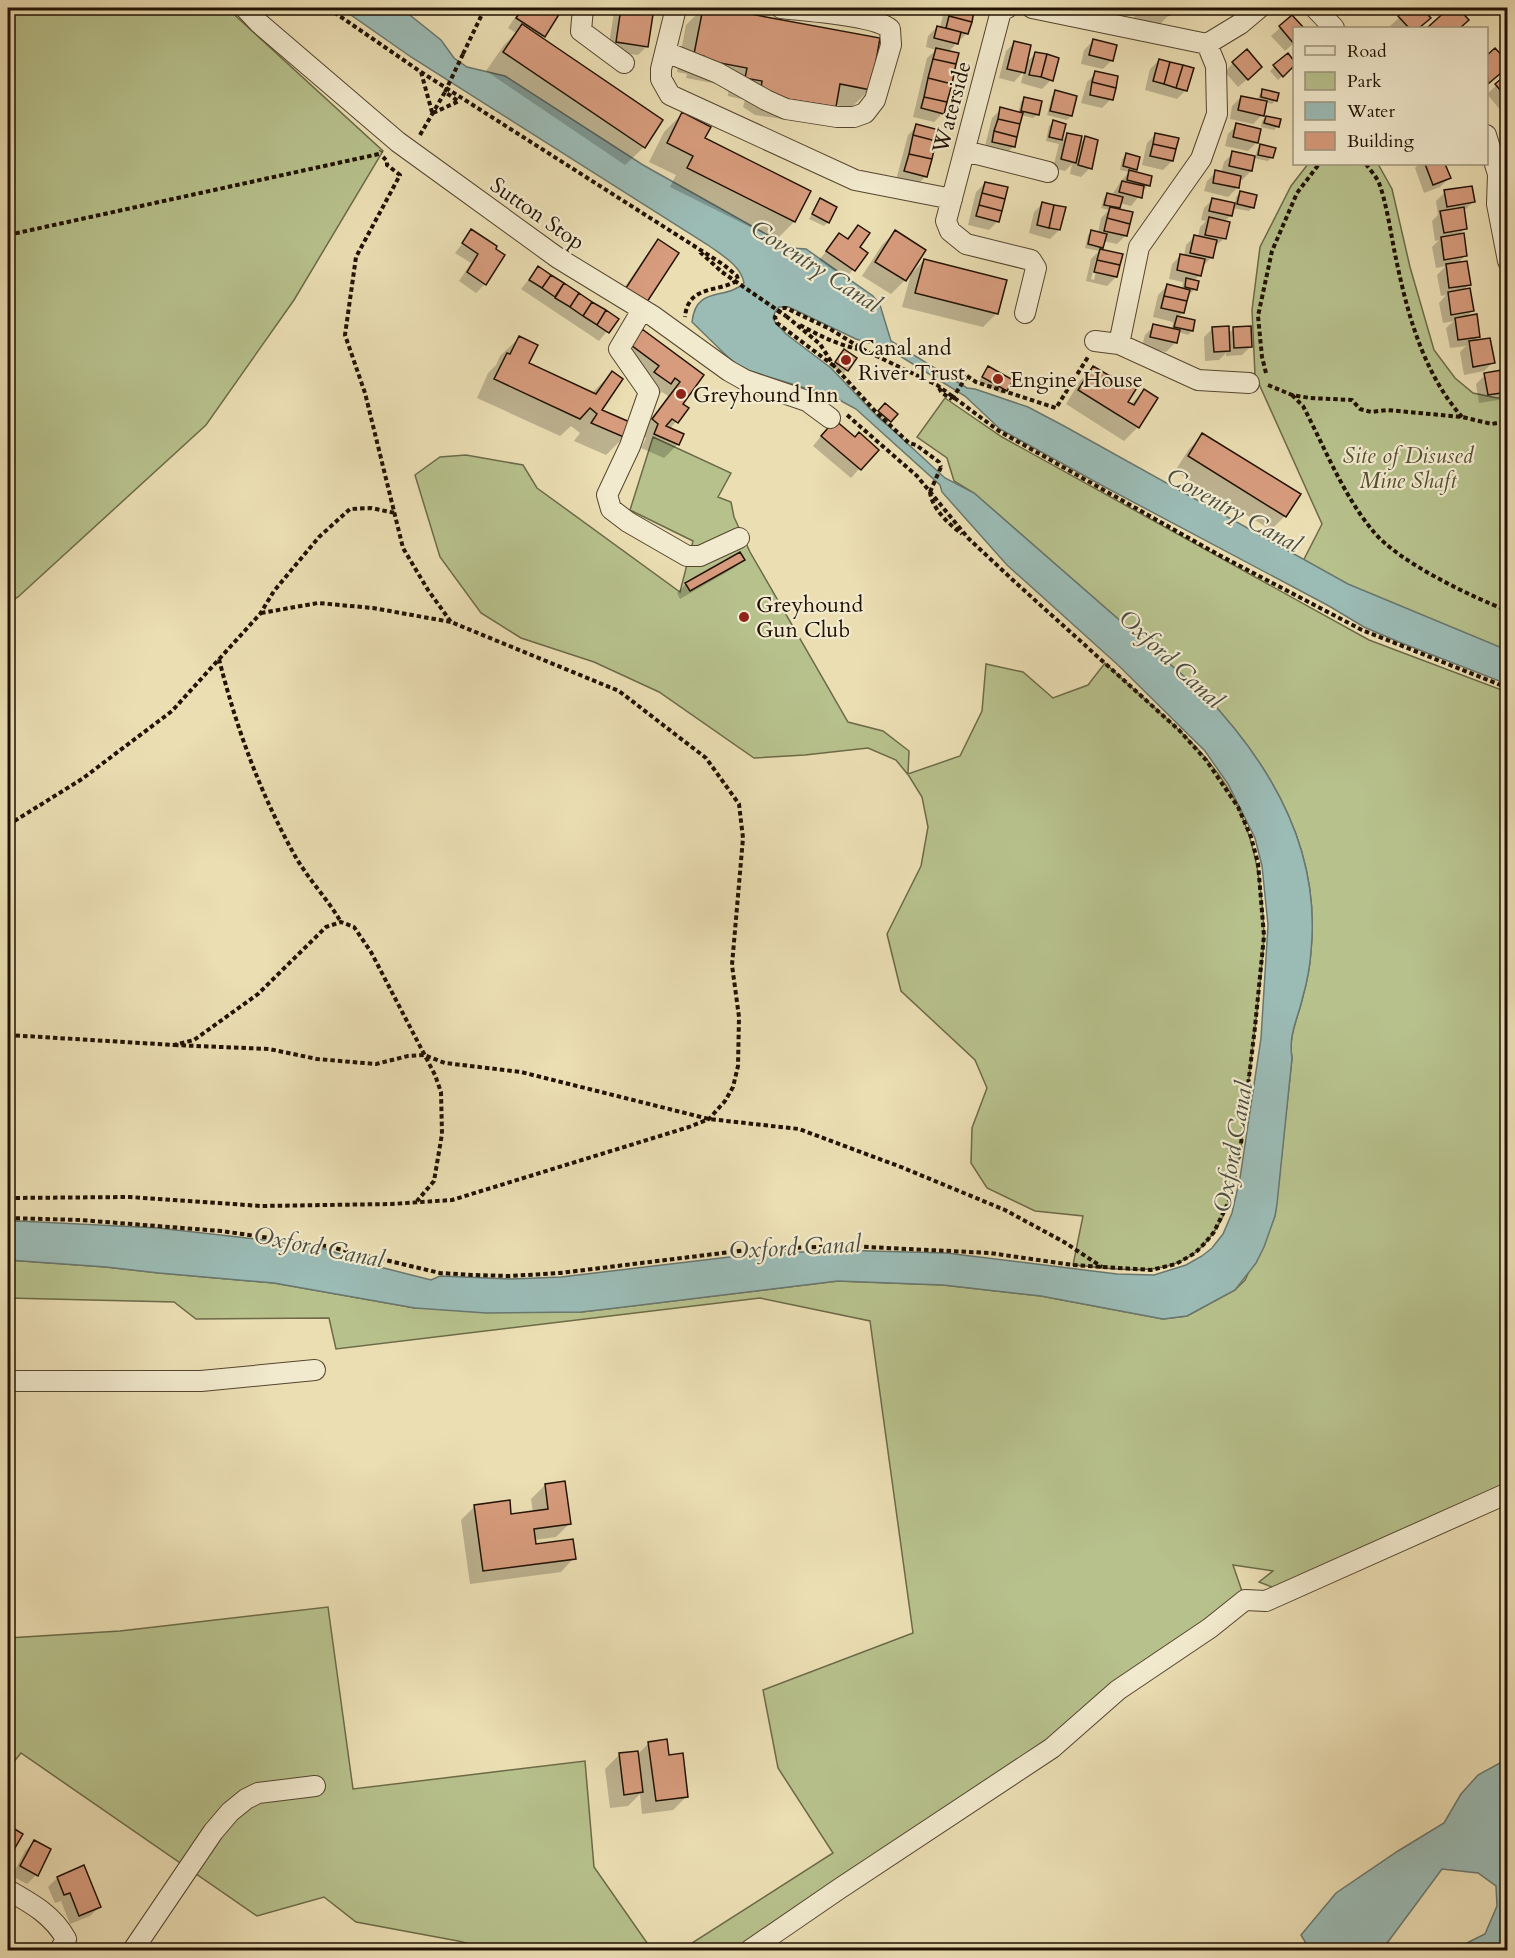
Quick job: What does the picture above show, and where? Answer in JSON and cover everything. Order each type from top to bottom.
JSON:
[{"type":"street","name":"Sutton Stop","points":[[244,8],[398,142],[558,258],[642,310],[745,380],[835,413]]},
{"type":"street","points":[[583,8],[581,31],[624,63]]},
{"type":"street","points":[[676,8],[661,79],[670,95],[855,180],[952,199]]},
{"type":"street","points":[[664,61],[718,73],[786,109],[837,117],[854,117],[866,113],[875,100],[888,56],[891,45],[890,29],[884,24],[860,18],[781,8]]},
{"type":"street","name":"Waterside","points":[[1007,8],[1001,10],[946,221],[950,231],[966,244],[1031,260],[1035,264],[1025,313]]},
{"type":"street","points":[[1032,8],[1100,14],[1207,44],[1240,24],[1259,8]]},
{"type":"street","points":[[1315,8],[1333,27]]},
{"type":"street","points":[[1119,344],[1139,247],[1201,159],[1217,114],[1216,66],[1207,44]]},
{"type":"street","points":[[1488,140],[1503,174],[1497,204],[1508,261]]},
{"type":"street","points":[[965,151],[1048,172]]},
{"type":"street","points":[[642,310],[619,349],[649,392],[630,446],[607,495],[611,509],[628,522],[687,556],[700,556],[739,538]]},
{"type":"street","points":[[1095,341],[1119,344],[1198,381],[1249,383]]},
{"type":"street","points":[[8,1381],[201,1381],[315,1370]]},
{"type":"street","points":[[750,1950],[1052,1748],[1118,1690],[1210,1628],[1245,1600],[1266,1601],[1508,1493]]},
{"type":"street","points":[[133,1950],[213,1832],[230,1812],[258,1793],[315,1786]]},
{"type":"street","points":[[8,1890],[31,1902],[54,1922],[66,1939],[60,1950]]},
{"type":"path","points":[[328,8],[421,72],[690,243],[737,276],[738,280],[732,284],[699,292],[686,309],[685,324]]},
{"type":"path","points":[[432,113],[445,92],[485,8]]},
{"type":"path","points":[[421,72],[432,113]]},
{"type":"path","points":[[445,92],[458,101]]},
{"type":"path","points":[[432,113],[466,99]]},
{"type":"path","points":[[8,235],[379,154],[385,146],[398,142]]},
{"type":"path","points":[[379,154],[387,161],[387,165],[400,175],[356,257],[345,335],[365,393],[403,548],[428,590],[451,622]]},
{"type":"path","points":[[1270,385],[1262,357],[1258,316],[1272,251],[1298,193],[1318,165]]},
{"type":"path","points":[[1367,165],[1379,183],[1404,297],[1418,342],[1436,382],[1462,417]]},
{"type":"path","points":[[690,243],[722,272],[792,320],[824,338],[850,348],[866,351]]},
{"type":"path","points":[[834,366],[777,323],[775,317],[781,308],[786,308],[830,329],[866,351],[937,385],[999,431],[1219,555],[1362,630],[1508,688]]},
{"type":"path","points":[[8,1218],[80,1220],[220,1231],[326,1246],[440,1274],[510,1276],[560,1273],[754,1249],[847,1246],[990,1253],[1103,1267],[1151,1270],[1176,1264],[1205,1244],[1230,1199],[1241,1141],[1256,1027],[1264,936],[1258,863],[1251,837],[1238,807],[1206,760],[1179,730],[951,525],[931,501],[930,492],[941,467],[939,462],[916,445],[909,443],[875,411],[834,366],[820,344],[792,320]]},
{"type":"path","points":[[937,385],[942,393],[952,399],[967,376],[975,381],[1056,408],[1093,349],[1095,341]]},
{"type":"path","points":[[1249,383],[1270,385],[1292,395],[1310,399],[1352,400],[1360,409],[1371,412],[1387,410],[1462,417],[1492,424],[1508,421]]},
{"type":"path","points":[[1292,395],[1304,406],[1351,500],[1374,533],[1408,561],[1484,602],[1508,611]]},
{"type":"path","points":[[835,413],[917,476],[968,538]]},
{"type":"path","points":[[8,825],[82,779],[172,711],[260,614],[274,591],[319,537],[350,509],[371,508],[395,513]]},
{"type":"path","points":[[8,1198],[130,1197],[261,1206],[392,1204],[452,1200],[709,1119],[733,1087],[738,1066],[739,1017],[732,964],[743,838],[739,804],[706,758],[619,691],[451,622],[373,608],[318,603],[260,614]]},
{"type":"path","points":[[219,659],[247,752],[274,818],[295,857],[331,904],[341,922]]},
{"type":"path","points":[[174,1045],[194,1040],[258,993],[326,927],[341,922],[354,927],[371,952],[435,1075],[441,1092],[442,1134],[434,1181],[417,1201]]},
{"type":"path","points":[[8,1035],[269,1049],[317,1059],[376,1064],[408,1056],[424,1055],[445,1063],[521,1072],[709,1119],[798,1129],[870,1155],[1005,1210],[1064,1242],[1103,1267]]},
{"type":"green space","points":[[8,8],[227,8],[383,151],[294,300],[206,425],[18,597],[8,603]]},
{"type":"green space","name":"Site of Disused Mine Shaft","points":[[1307,165],[1379,165],[1392,189],[1410,267],[1434,350],[1455,378],[1473,393],[1497,398],[1507,397],[1507,668],[1297,573],[1322,524],[1255,375],[1252,310],[1260,247],[1291,186]]},
{"type":"green space","points":[[945,398],[1002,437],[1369,640],[1507,692],[1507,1486],[1277,1589],[1259,1582],[1273,1571],[1233,1565],[1245,1600],[750,1950],[681,1950],[833,1853],[778,1768],[763,1690],[913,1633],[870,1321],[760,1298],[336,1349],[329,1318],[196,1319],[174,1302],[8,1298],[8,1260],[274,1283],[415,1308],[581,1312],[838,1281],[943,1285],[1041,1296],[1163,1319],[1187,1316],[1235,1290],[1245,1280],[1275,1216],[1292,1058],[1291,1042],[1307,980],[1311,951],[1312,914],[1308,878],[1299,844],[1270,780],[1228,721],[1204,694],[974,493],[954,481],[947,458],[917,437]]},
{"type":"green space","points":[[653,437],[731,473],[718,497],[731,502],[734,517],[750,552],[848,722],[883,731],[909,751],[908,774],[960,756],[982,711],[986,664],[1023,672],[1053,698],[1088,685],[1105,663],[1180,730],[1213,767],[1227,787],[1245,824],[1258,870],[1264,943],[1238,1165],[1221,1221],[1196,1252],[1168,1266],[1153,1269],[1073,1265],[1083,1216],[1035,1211],[987,1188],[971,1163],[972,1128],[987,1088],[975,1060],[901,991],[887,934],[921,866],[928,827],[922,797],[896,760],[868,748],[754,758],[659,692],[594,662],[521,638],[481,613],[440,557],[415,475],[440,457],[466,455],[523,465],[537,488],[680,592],[693,541],[630,510]]},
{"type":"green space","points":[[328,1607],[353,1789],[585,1761],[594,1867],[652,1950],[495,1950],[356,1922],[324,1897],[257,1916],[21,1753],[8,1769],[8,1638],[120,1631]]},
{"type":"water","name":"Coventry Canal","points":[[341,8],[401,8],[441,40],[454,58],[467,67],[505,76],[643,165],[791,248],[806,249],[873,296],[880,305],[891,341],[967,388],[1028,407],[1348,584],[1507,650],[1507,684],[1364,627],[1000,429],[965,396],[887,348],[856,339],[789,307],[779,307],[775,312],[773,318],[775,322],[786,334],[831,368],[872,411],[945,478],[974,493],[1204,694],[1250,750],[1270,780],[1286,811],[1299,844],[1308,879],[1312,914],[1311,957],[1291,1041],[1292,1058],[1275,1216],[1256,1263],[1235,1290],[1187,1316],[1163,1319],[1041,1296],[943,1285],[838,1281],[581,1312],[486,1313],[415,1308],[274,1283],[8,1260],[8,1222],[19,1221],[158,1228],[264,1240],[325,1249],[380,1267],[431,1280],[440,1276],[511,1279],[561,1277],[738,1256],[834,1250],[946,1253],[1117,1274],[1154,1275],[1186,1265],[1202,1256],[1223,1234],[1232,1213],[1240,1178],[1261,1038],[1268,925],[1262,866],[1255,838],[1228,784],[1205,751],[1118,665],[1007,565],[942,492],[940,485],[856,409],[834,397],[750,371],[733,362],[692,322],[695,310],[705,298],[744,283],[739,271],[730,261],[411,57]]},
{"type":"water","points":[[1507,1759],[1507,1948],[1504,1950],[1458,1950],[1485,1934],[1497,1906],[1496,1886],[1478,1873],[1442,1869],[1382,1950],[1310,1950],[1301,1935],[1336,1893],[1444,1823],[1461,1794],[1478,1775]]},
{"type":"building","points":[[523,8],[563,8],[545,37],[516,18]]},
{"type":"building","points":[[621,8],[654,8],[648,47],[616,42]]},
{"type":"building","points":[[703,8],[718,8],[880,38],[871,90],[840,84],[836,107],[774,97],[761,88],[762,81],[745,78],[747,68],[704,60],[704,56],[694,54]]},
{"type":"building","points":[[951,8],[974,11],[972,22],[949,16]]},
{"type":"building","points":[[1142,8],[1171,8],[1170,15],[1142,12]]},
{"type":"building","points":[[1408,8],[1421,8],[1431,18],[1420,27],[1408,27],[1398,16]]},
{"type":"building","points":[[1449,8],[1458,8],[1469,20],[1461,27],[1428,27]]},
{"type":"building","points":[[1292,15],[1303,27],[1293,27],[1293,43],[1279,26]]},
{"type":"building","points":[[949,16],[972,22],[968,34],[946,28]]},
{"type":"building","points":[[522,24],[663,120],[645,148],[503,52]]},
{"type":"building","points":[[937,26],[961,32],[958,44],[934,38]]},
{"type":"building","points":[[1093,39],[1117,45],[1113,61],[1089,55]]},
{"type":"building","points":[[1014,41],[1031,45],[1025,73],[1007,69]]},
{"type":"building","points":[[936,48],[959,53],[956,64],[933,59]]},
{"type":"building","points":[[1495,48],[1508,62],[1508,67],[1488,84],[1488,54]]},
{"type":"building","points":[[1247,49],[1262,67],[1248,80],[1232,62]]},
{"type":"building","points":[[1035,52],[1047,54],[1041,77],[1029,75]]},
{"type":"building","points":[[1288,53],[1293,60],[1293,67],[1283,77],[1273,65]]},
{"type":"building","points":[[1047,54],[1059,58],[1053,81],[1041,77]]},
{"type":"building","points":[[933,59],[956,64],[952,84],[928,78]]},
{"type":"building","points":[[1159,59],[1170,62],[1164,84],[1153,81]]},
{"type":"building","points":[[1170,62],[1183,65],[1176,88],[1164,84]]},
{"type":"building","points":[[1183,65],[1194,68],[1187,91],[1176,88]]},
{"type":"building","points":[[1095,71],[1118,76],[1116,88],[1092,82]]},
{"type":"building","points":[[1508,73],[1508,99],[1495,84]]},
{"type":"building","points":[[928,78],[952,84],[947,102],[924,97]]},
{"type":"building","points":[[1092,82],[1116,88],[1113,100],[1090,95]]},
{"type":"building","points":[[1262,89],[1279,93],[1277,101],[1261,97]]},
{"type":"building","points":[[1055,90],[1077,96],[1072,116],[1050,111]]},
{"type":"building","points":[[1241,96],[1267,101],[1264,116],[1238,110]]},
{"type":"building","points":[[924,97],[947,102],[944,114],[921,108]]},
{"type":"building","points":[[1024,97],[1042,101],[1039,115],[1021,111]]},
{"type":"building","points":[[1000,107],[1023,113],[1020,124],[998,119]]},
{"type":"building","points":[[682,112],[711,127],[705,138],[811,191],[795,222],[687,168],[693,156],[667,143]]},
{"type":"building","points":[[1266,116],[1281,119],[1279,127],[1264,123]]},
{"type":"building","points":[[998,119],[1020,124],[1017,137],[994,131]]},
{"type":"building","points":[[1053,120],[1066,124],[1062,140],[1049,137]]},
{"type":"building","points":[[1236,123],[1261,129],[1258,143],[1233,137]]},
{"type":"building","points":[[916,124],[939,130],[936,141],[913,135]]},
{"type":"building","points":[[994,131],[1017,137],[1015,147],[992,142]]},
{"type":"building","points":[[1067,133],[1082,136],[1076,163],[1061,159]]},
{"type":"building","points":[[1155,133],[1179,138],[1176,149],[1153,144]]},
{"type":"building","points":[[913,135],[936,141],[932,159],[909,154]]},
{"type":"building","points":[[1085,136],[1098,140],[1092,169],[1078,165]]},
{"type":"building","points":[[1153,144],[1176,149],[1173,161],[1150,156]]},
{"type":"building","points":[[1260,144],[1276,148],[1273,158],[1258,155]]},
{"type":"building","points":[[1232,151],[1255,156],[1252,171],[1229,166]]},
{"type":"building","points":[[1126,153],[1140,157],[1137,170],[1123,166]]},
{"type":"building","points":[[909,154],[932,159],[927,177],[904,171]]},
{"type":"building","points":[[1425,165],[1445,165],[1451,178],[1433,185]]},
{"type":"building","points":[[1129,170],[1152,176],[1150,186],[1127,180]]},
{"type":"building","points":[[1215,170],[1241,176],[1239,188],[1213,183]]},
{"type":"building","points":[[1122,181],[1144,186],[1142,198],[1119,192]]},
{"type":"building","points":[[985,182],[1008,187],[1005,199],[982,193]]},
{"type":"building","points":[[1472,186],[1475,202],[1447,207],[1444,190]]},
{"type":"building","points":[[1240,191],[1257,195],[1254,208],[1237,204]]},
{"type":"building","points":[[982,193],[1005,199],[1002,211],[979,205]]},
{"type":"building","points":[[1107,193],[1123,197],[1120,208],[1104,205]]},
{"type":"building","points":[[820,198],[837,207],[829,223],[812,214]]},
{"type":"building","points":[[1212,198],[1235,203],[1232,216],[1209,211]]},
{"type":"building","points":[[1042,202],[1054,205],[1049,228],[1037,225]]},
{"type":"building","points":[[979,205],[1002,211],[999,222],[976,216]]},
{"type":"building","points":[[1054,205],[1066,207],[1060,230],[1049,228]]},
{"type":"building","points":[[1110,207],[1133,212],[1130,224],[1107,218]]},
{"type":"building","points":[[1464,207],[1467,229],[1444,233],[1440,211]]},
{"type":"building","points":[[1209,217],[1230,222],[1226,239],[1205,235]]},
{"type":"building","points":[[1107,218],[1130,224],[1127,236],[1104,231]]},
{"type":"building","points":[[858,225],[870,233],[860,247],[868,253],[855,271],[826,251],[839,233],[848,239]]},
{"type":"building","points":[[471,229],[497,246],[496,249],[505,255],[486,285],[467,272],[478,254],[462,243]]},
{"type":"building","points":[[895,230],[926,250],[906,281],[875,262]]},
{"type":"building","points":[[1091,230],[1107,234],[1103,248],[1088,244]]},
{"type":"building","points":[[1464,233],[1467,256],[1444,260],[1441,237]]},
{"type":"building","points":[[1194,235],[1217,240],[1213,258],[1190,253]]},
{"type":"building","points":[[658,239],[679,253],[647,302],[626,288]]},
{"type":"building","points":[[1100,249],[1123,254],[1120,265],[1097,260]]},
{"type":"building","points":[[1180,254],[1205,259],[1201,276],[1177,270]]},
{"type":"building","points":[[924,259],[1007,280],[998,314],[915,293]]},
{"type":"building","points":[[1097,260],[1120,265],[1117,277],[1094,272]]},
{"type":"building","points":[[1467,261],[1471,285],[1449,288],[1446,264]]},
{"type":"building","points":[[538,266],[551,275],[542,288],[529,280]]},
{"type":"building","points":[[551,275],[564,283],[555,297],[542,288]]},
{"type":"building","points":[[1186,278],[1199,281],[1197,290],[1185,287]]},
{"type":"building","points":[[564,283],[579,293],[570,307],[555,298]]},
{"type":"building","points":[[1167,284],[1190,290],[1187,301],[1164,296]]},
{"type":"building","points":[[1470,288],[1474,311],[1451,315],[1448,292]]},
{"type":"building","points":[[579,293],[592,302],[583,316],[570,307]]},
{"type":"building","points":[[1164,296],[1187,301],[1184,313],[1161,308]]},
{"type":"building","points":[[592,302],[606,310],[597,325],[583,316]]},
{"type":"building","points":[[606,310],[619,319],[609,333],[597,325]]},
{"type":"building","points":[[1477,314],[1480,337],[1458,340],[1455,318]]},
{"type":"building","points":[[1177,316],[1195,320],[1193,331],[1174,327]]},
{"type":"building","points":[[1153,324],[1180,330],[1177,343],[1150,337]]},
{"type":"building","points":[[1229,326],[1230,351],[1214,352],[1212,327]]},
{"type":"building","points":[[1251,326],[1252,347],[1234,348],[1233,327]]},
{"type":"building","name":"Greyhound Inn","points":[[642,329],[704,375],[683,404],[689,408],[678,423],[672,419],[666,426],[684,434],[679,445],[654,434],[658,424],[652,419],[680,382],[675,378],[671,384],[654,372],[659,366],[631,345]]},
{"type":"building","points":[[519,336],[538,345],[529,363],[596,394],[612,371],[623,379],[602,410],[632,423],[626,438],[591,423],[597,414],[590,408],[580,419],[494,379],[507,353],[510,354]]},
{"type":"building","points":[[1490,338],[1495,363],[1473,367],[1469,341]]},
{"type":"building","name":"Canal and River Trust","points":[[844,349],[857,358],[848,371],[835,362]]},
{"type":"building","name":"Engine House","points":[[988,366],[1013,380],[1007,391],[982,377]]},
{"type":"building","points":[[1093,366],[1120,382],[1123,377],[1138,386],[1128,402],[1134,405],[1144,389],[1158,398],[1139,428],[1078,390]]},
{"type":"building","points":[[1508,369],[1508,392],[1488,395],[1484,373]]},
{"type":"building","points":[[885,403],[898,414],[891,422],[878,411]]},
{"type":"building","points":[[835,420],[855,437],[859,432],[879,450],[861,470],[821,436]]},
{"type":"building","points":[[1202,433],[1301,494],[1286,517],[1188,456]]},
{"type":"building","points":[[740,552],[745,560],[690,591],[685,583]]},
{"type":"building","points":[[565,1481],[571,1524],[534,1529],[536,1544],[573,1539],[576,1559],[483,1571],[474,1505],[510,1500],[511,1514],[548,1509],[545,1484]]},
{"type":"building","points":[[667,1739],[669,1755],[683,1753],[688,1797],[656,1801],[648,1742]]},
{"type":"building","points":[[638,1751],[643,1792],[624,1795],[619,1753]]},
{"type":"building","points":[[8,1825],[23,1834],[8,1860]]},
{"type":"building","points":[[34,1840],[51,1849],[38,1876],[20,1866]]},
{"type":"building","points":[[84,1865],[101,1907],[79,1916],[70,1893],[64,1895],[57,1877]]},
{"type":"place","name":"Canal and River Trust","points":[[846,360]]},
{"type":"place","name":"Engine House","points":[[998,379]]},
{"type":"place","name":"Greyhound Inn","points":[[681,394]]},
{"type":"place","name":"Greyhound Gun Club","points":[[744,617]]},
{"type":"water label","name":"Oxford Canal","points":[[1171,659]]},
{"type":"water label","name":"Oxford Canal","points":[[1233,1147]]},
{"type":"water label","name":"Oxford Canal","points":[[319,1247]]},
{"type":"water label","name":"Oxford Canal","points":[[795,1247]]}]
